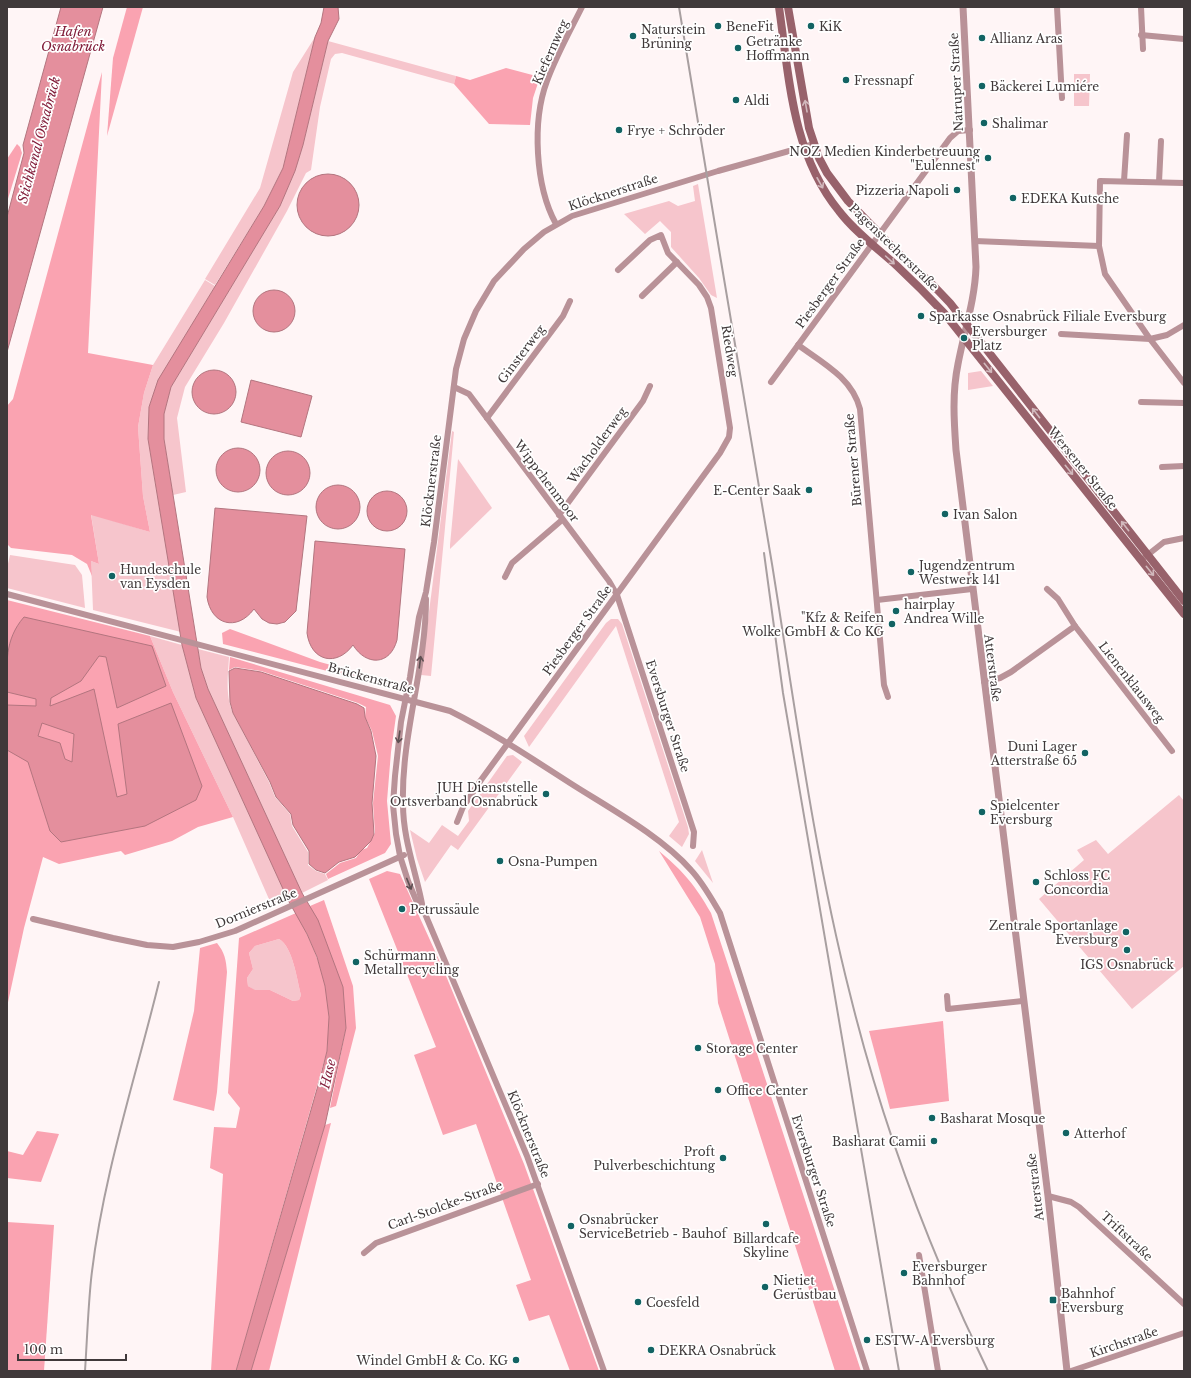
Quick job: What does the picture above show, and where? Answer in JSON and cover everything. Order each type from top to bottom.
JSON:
[{"type":"main road","name":"Pagenstecherstraße","points":[[779,7],[798,130],[804,148],[828,197],[840,212],[872,244],[919,286],[944,313],[964,338]]},
{"type":"main road","name":"Pagenstecherstraße","points":[[788,7],[809,128],[822,163],[836,188],[906,262],[940,292],[967,323]]},
{"type":"main road","name":"Wersener Straße","points":[[967,323],[1144,558],[1184,614]]},
{"type":"main road","name":"Wersener Straße","points":[[964,338],[1144,558],[1184,601]]},
{"type":"street","name":"Kiefernweg","points":[[556,224],[546,204],[539,165],[539,127],[546,82],[582,7]]},
{"type":"street","name":"Natruper Straße","points":[[963,7],[976,273],[967,323]]},
{"type":"street","points":[[1057,7],[1062,98]]},
{"type":"street","points":[[1141,7],[1141,35],[1143,49]]},
{"type":"street","points":[[1141,35],[1184,40]]},
{"type":"street","name":"Piesberger Straße","points":[[771,382],[950,138],[958,132],[970,130]]},
{"type":"street","points":[[1124,181],[1127,135]]},
{"type":"street","points":[[1160,182],[1161,141]]},
{"type":"street","name":"Klöcknerstraße","points":[[604,1371],[538,1184],[423,909],[419,885],[409,854],[402,805],[403,775],[426,618],[426,592],[454,387],[464,338],[484,296],[504,270],[524,248],[556,224],[589,209],[814,144]]},
{"type":"street","points":[[1184,183],[1100,181],[1099,246],[1105,274],[1150,339],[1184,383]]},
{"type":"street","name":"Riedweg","points":[[618,270],[650,240],[661,235],[668,253],[699,285],[707,296],[711,308],[730,428],[729,437],[720,453]]},
{"type":"street","points":[[975,242],[1099,246]]},
{"type":"street","points":[[642,296],[677,262]]},
{"type":"street","name":"Ginsterweg","points":[[487,418],[562,316],[570,301]]},
{"type":"street","points":[[964,338],[967,323]]},
{"type":"street","points":[[1061,334],[1150,339],[1167,335],[1184,325]]},
{"type":"street","name":"Atterstraße","points":[[964,338],[954,386],[956,450],[1022,1001],[1048,1196],[1067,1371]]},
{"type":"street","name":"Bürener Straße","points":[[798,345],[840,375],[850,385],[857,398],[860,409],[884,685],[888,697]]},
{"type":"street","name":"Wacholderweg","points":[[505,577],[512,563],[560,517],[643,401],[650,386]]},
{"type":"street","name":"Wippchenmoor","points":[[454,387],[468,394],[487,418],[609,581],[617,594]]},
{"type":"street","points":[[1141,402],[1184,403]]},
{"type":"street","name":"Piesberger Straße","points":[[457,822],[463,807],[720,453]]},
{"type":"street","points":[[1162,467],[1184,466]]},
{"type":"street","points":[[1144,558],[1164,542],[1184,538]]},
{"type":"street","points":[[877,600],[972,589]]},
{"type":"street","name":"Lienenklausweg","points":[[1047,589],[1058,599],[1075,626],[1172,751]]},
{"type":"street","name":"Klöcknerstraße","points":[[423,909],[416,900],[400,856],[393,805],[397,753],[419,617],[426,592]]},
{"type":"street","name":"Brückenstraße","points":[[7,594],[450,711],[509,743],[660,843],[691,870]]},
{"type":"street","name":"Eversburger Straße","points":[[617,594],[694,832],[694,846]]},
{"type":"street","points":[[984,682],[1000,678],[1011,672],[1075,626]]},
{"type":"street","name":"Dornierstraße","points":[[33,919],[147,945],[173,947],[199,942],[235,931],[400,856],[409,854]]},
{"type":"street","name":"Eversburger Straße","points":[[691,870],[707,890],[720,913],[867,1371]]},
{"type":"street","points":[[947,996],[948,1009],[1022,1001]]},
{"type":"street","name":"Carl-Stolcke-Straße","points":[[364,1252],[380,1241],[538,1184]]},
{"type":"street","name":"Triftstraße","points":[[1048,1196],[1071,1202],[1079,1207],[1184,1304]]},
{"type":"street","points":[[919,1255],[938,1371]]},
{"type":"street","name":"Kirchstraße","points":[[1071,1371],[1184,1333]]},
{"type":"shaded area","points":[[127,7],[143,7],[107,136],[113,58]]},
{"type":"shaded area","points":[[315,37],[283,168],[264,206],[215,285],[205,279],[260,188],[293,72]]},
{"type":"shaded area","points":[[328,41],[456,76],[454,84],[342,53],[335,54],[331,59],[320,107],[311,170],[306,173],[287,211],[224,323],[185,387],[177,418],[186,492],[173,495],[164,439],[164,414],[171,387],[280,206],[295,171],[303,145]]},
{"type":"shaded area","points":[[506,68],[540,77],[533,98],[530,125],[489,124],[454,84],[456,76],[470,80]]},
{"type":"shaded area","points":[[102,72],[88,353],[153,365],[144,393],[138,427],[143,496],[150,532],[91,515],[99,564],[91,561],[92,576],[87,564],[72,555],[11,548],[7,544],[7,406],[13,399]]},
{"type":"shaded area","points":[[1074,74],[1090,74],[1089,106],[1074,106]]},
{"type":"shaded area","points":[[17,144],[22,153],[7,202],[7,159]]},
{"type":"shaded area","points":[[698,184],[717,298],[711,295],[699,278],[671,247],[671,232],[660,221],[645,234],[624,214],[669,201],[678,206],[695,201],[693,186]]},
{"type":"shaded area","points":[[205,280],[215,286],[159,380],[149,407],[148,439],[181,632],[93,610],[91,561],[99,564],[91,514],[150,532],[143,496],[138,427],[144,393],[153,365]]},
{"type":"shaded area","points":[[981,371],[993,386],[968,390],[968,373]]},
{"type":"shaded area","points":[[452,431],[454,432],[431,676],[421,675]]},
{"type":"shaded area","points":[[458,459],[492,508],[450,549],[450,545]]},
{"type":"shaded area","points":[[10,555],[75,565],[82,575],[85,608],[7,588],[7,568]]},
{"type":"shaded area","points":[[7,600],[150,636],[173,692],[233,817],[198,827],[172,841],[125,855],[121,851],[59,864],[43,857],[24,928],[7,1007]]},
{"type":"shaded area","points":[[611,619],[618,619],[622,624],[688,827],[689,834],[682,847],[669,836],[679,822],[616,626],[529,747],[524,736],[606,623]]},
{"type":"shaded area","points":[[230,629],[320,662],[396,683],[385,686],[223,644],[222,633]]},
{"type":"shaded area","points":[[150,636],[182,645],[196,698],[288,900],[272,906],[233,817],[173,692]]},
{"type":"shaded area","points":[[198,649],[229,657],[228,692],[230,706],[233,713],[269,782],[275,797],[290,814],[292,826],[308,852],[308,865],[316,871],[325,874],[328,880],[302,893],[208,689],[201,668]]},
{"type":"shaded area","points":[[230,657],[390,705],[396,716],[387,801],[391,844],[385,853],[328,879],[326,874],[340,863],[356,858],[361,850],[367,848],[375,833],[373,803],[378,756],[372,731],[365,717],[366,707],[261,671],[235,667],[229,670]]},
{"type":"shaded area","points":[[513,755],[522,762],[458,850],[451,845],[425,882],[417,859],[410,830],[429,843],[442,825],[458,836],[469,821],[468,811],[507,756]]},
{"type":"shaded area","name":"Zentrale Sportanlage Eversburg","points":[[1179,795],[1184,801],[1184,966],[1132,1009],[1039,899],[1084,860],[1077,850],[1096,840],[1108,854]]},
{"type":"shaded area","points":[[702,850],[713,883],[695,861]]},
{"type":"shaded area","points":[[659,851],[688,879],[700,894],[711,913],[861,1371],[835,1371],[718,1003],[715,964],[700,917]]},
{"type":"shaded area","points":[[387,871],[400,874],[444,971],[524,1164],[599,1371],[570,1371],[549,1315],[529,1321],[516,1285],[531,1280],[476,1124],[443,1135],[414,1055],[436,1047],[369,879]]},
{"type":"shaded area","points":[[324,900],[353,986],[356,1028],[336,1106],[330,1108],[346,1028],[310,906]]},
{"type":"shaded area","points":[[296,913],[314,950],[326,990],[329,1018],[327,1051],[236,1371],[211,1371],[223,1174],[210,1168],[214,1127],[236,1128],[240,1108],[228,1093],[239,938]],"holes":[[[279,939],[284,943],[294,964],[301,995],[299,1000],[293,1001],[270,990],[255,990],[248,986],[247,978],[253,969],[249,953],[255,946]]]},
{"type":"shaded area","points":[[279,939],[288,949],[294,964],[301,995],[299,1000],[293,1001],[270,990],[254,990],[248,986],[247,978],[253,969],[249,953],[255,946]]},
{"type":"shaded area","points":[[217,943],[225,957],[227,972],[217,1092],[214,1111],[173,1100],[194,1011],[200,948]]},
{"type":"shaded area","points":[[943,1021],[949,1101],[890,1109],[869,1031]]},
{"type":"shaded area","points":[[331,1123],[269,1371],[251,1371],[325,1125]]},
{"type":"shaded area","points":[[37,1131],[59,1134],[41,1182],[7,1178],[7,1151],[23,1155]]},
{"type":"shaded area","points":[[7,1222],[54,1225],[44,1371],[7,1371]]},
{"type":"water","name":"Hafen Osnabrück","points":[[61,7],[103,7],[7,352],[7,217],[24,153],[23,145]]},
{"type":"water","name":"Hase","points":[[324,7],[338,7],[339,19],[328,41],[303,145],[295,171],[280,206],[171,387],[164,414],[164,439],[201,668],[208,689],[302,893],[318,920],[343,987],[346,1028],[325,1125],[251,1371],[236,1371],[321,1075],[327,1051],[329,1017],[325,986],[317,957],[307,934],[288,900],[196,698],[182,645],[148,439],[149,407],[158,380],[264,206],[283,168],[315,37],[321,23]]},
{"type":"water","points":[[328,174],[345,179],[350,183],[354,188],[359,205],[354,222],[350,227],[345,231],[328,236],[311,231],[306,227],[302,222],[297,205],[302,188],[306,183],[311,179]]},
{"type":"water","points":[[270,290],[278,290],[286,293],[292,299],[295,311],[292,323],[286,329],[278,332],[270,332],[262,329],[256,323],[253,315],[253,307],[256,299],[262,293]]},
{"type":"water","points":[[210,370],[218,370],[230,376],[236,388],[236,396],[230,408],[218,414],[210,414],[198,408],[192,396],[192,388],[198,376]]},
{"type":"water","points":[[251,380],[312,396],[301,437],[241,422]]},
{"type":"water","points":[[238,448],[250,452],[256,458],[260,470],[256,482],[250,488],[238,492],[226,488],[220,482],[216,470],[220,458],[226,452]]},
{"type":"water","points":[[288,451],[300,455],[306,461],[310,473],[306,485],[300,491],[288,495],[276,491],[270,485],[266,473],[270,461],[276,455]]},
{"type":"water","points":[[338,485],[350,489],[356,495],[360,507],[356,519],[350,525],[338,529],[326,525],[320,519],[316,507],[320,495],[326,489]]},
{"type":"water","points":[[391,491],[398,494],[404,500],[407,511],[406,519],[398,528],[391,531],[383,531],[376,528],[368,519],[367,507],[370,500],[379,492]]},
{"type":"water","points":[[215,508],[307,516],[296,611],[285,622],[277,624],[269,623],[262,619],[254,609],[240,621],[233,623],[226,622],[219,619],[209,606],[207,597]]},
{"type":"water","points":[[315,541],[405,549],[397,640],[394,649],[383,659],[371,660],[364,657],[353,645],[347,652],[340,656],[332,659],[326,658],[319,655],[309,643],[307,633]]},
{"type":"water","points":[[24,617],[152,646],[166,686],[117,708],[106,657],[99,656],[81,681],[51,698],[50,706],[94,689],[117,797],[127,794],[118,724],[171,703],[202,786],[196,800],[145,826],[61,842],[50,831],[28,762],[7,750],[7,705],[36,706],[36,699],[7,692],[8,653],[13,634]],"holes":[[[42,723],[74,734],[72,762],[65,759],[60,743],[38,736]]]},
{"type":"water","points":[[235,668],[261,672],[357,704],[364,708],[365,717],[371,731],[376,756],[372,803],[374,834],[371,841],[355,857],[339,862],[325,873],[316,870],[309,864],[309,851],[293,825],[291,814],[276,797],[270,782],[233,713],[230,702],[229,671]]},
{"type":"railway","points":[[679,7],[772,564],[806,780],[837,941],[863,1043],[892,1139],[946,1279],[988,1371]]},
{"type":"railway","points":[[764,553],[783,693],[899,1371]]},
{"type":"railway","points":[[85,1371],[91,1280],[103,1205],[120,1130],[159,982]]},
{"type":"place","name":"BeneFit","points":[[718,26]]},
{"type":"place","name":"KiK","points":[[811,26]]},
{"type":"place","name":"Naturstein Brüning","points":[[633,36]]},
{"type":"place","name":"Allianz Aras","points":[[982,38]]},
{"type":"place","name":"Getränke Hoffmann","points":[[738,48]]},
{"type":"place","name":"Fressnapf","points":[[846,80]]},
{"type":"place","name":"Bäckerei Lumiére","points":[[982,86]]},
{"type":"place","name":"Aldi","points":[[736,100]]},
{"type":"place","name":"Shalimar","points":[[984,123]]},
{"type":"place","name":"Frye + Schröder","points":[[619,130]]},
{"type":"place","name":"NOZ Medien Kinderbetreuung \"Eulennest\"","points":[[988,158]]},
{"type":"place","name":"Pizzeria Napoli","points":[[957,190]]},
{"type":"place","name":"EDEKA Kutsche","points":[[1013,198]]},
{"type":"place","name":"Sparkasse Osnabrück Filiale Eversburg","points":[[921,316]]},
{"type":"place","name":"Eversburger Platz","points":[[964,338]]},
{"type":"place","name":"E-Center Saak","points":[[809,490]]},
{"type":"place","name":"Ivan Salon","points":[[945,514]]},
{"type":"place","name":"Jugendzentrum Westwerk 141","points":[[911,572]]},
{"type":"place","name":"Hundeschule van Eysden","points":[[112,576]]},
{"type":"place","name":"hairplay Andrea Wille","points":[[896,611]]},
{"type":"place","name":"\"Kfz & Reifen Wolke GmbH & Co KG","points":[[892,624]]},
{"type":"place","name":"Duni Lager Atterstraße 65","points":[[1085,753]]},
{"type":"place","name":"JUH Dienststelle Ortsverband Osnabrück","points":[[546,794]]},
{"type":"place","name":"Spielcenter Eversburg","points":[[982,812]]},
{"type":"place","name":"Osna-Pumpen","points":[[500,861]]},
{"type":"place","name":"Schloss FC Concordia","points":[[1036,882]]},
{"type":"place","name":"Petrussäule","points":[[402,909]]},
{"type":"place","name":"Zentrale Sportanlage Eversburg","points":[[1126,932]]},
{"type":"place","name":"IGS Osnabrück","points":[[1127,950]]},
{"type":"place","name":"Schürmann Metallrecycling","points":[[356,962]]},
{"type":"place","name":"Storage Center","points":[[698,1048]]},
{"type":"place","name":"Office Center","points":[[718,1090]]},
{"type":"place","name":"Basharat Mosque","points":[[932,1118]]},
{"type":"place","name":"Atterhof","points":[[1066,1133]]},
{"type":"place","name":"Basharat Camii","points":[[934,1141]]},
{"type":"place","name":"Proft Pulverbeschichtung","points":[[723,1158]]},
{"type":"place","name":"Billardcafe Skyline","points":[[766,1224]]},
{"type":"place","name":"Osnabrücker ServiceBetrieb - Bauhof","points":[[571,1226]]},
{"type":"place","name":"Eversburger Bahnhof","points":[[904,1273]]},
{"type":"place","name":"Nietiet Gerüstbau","points":[[765,1287]]},
{"type":"place","name":"Bahnhof Eversburg","points":[[1053,1300]]},
{"type":"place","name":"Coesfeld","points":[[638,1302]]},
{"type":"place","name":"ESTW-A Eversburg","points":[[867,1340]]},
{"type":"place","name":"DEKRA Osnabrück","points":[[651,1350]]},
{"type":"place","name":"Windel GmbH & Co. KG","points":[[516,1360]]},
{"type":"water label","name":"Stichkanal Osnabrück","points":[[39,140]]}]
